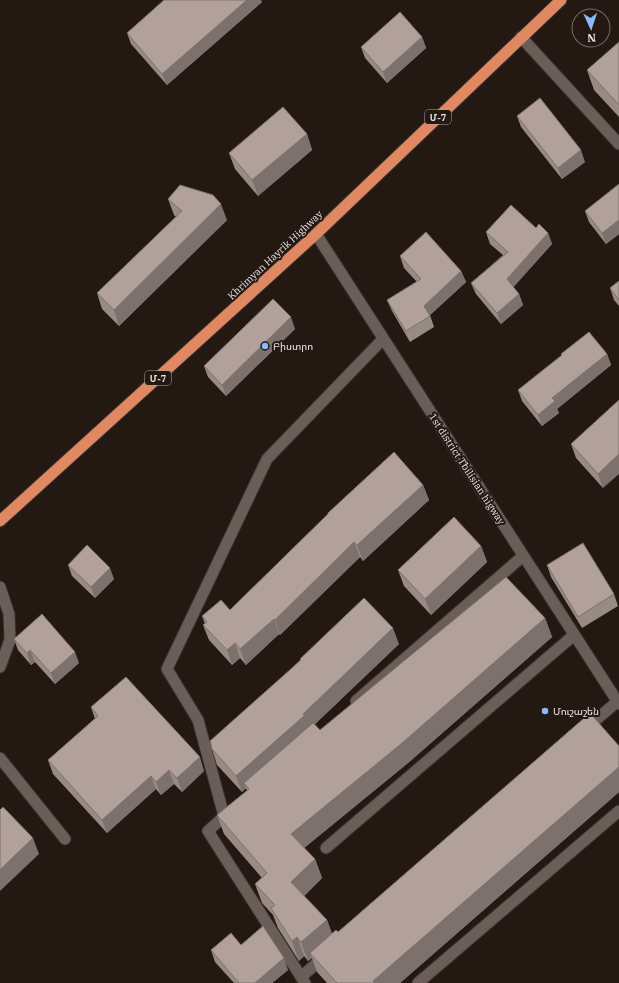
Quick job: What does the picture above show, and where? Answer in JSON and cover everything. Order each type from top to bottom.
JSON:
[{"type":"highway","name":"Khrimyan Hayrik Highway","points":[[0,521],[316,234],[561,0]]},
{"type":"street","points":[[521,37],[619,144]]},
{"type":"street","name":"1st district Tbilisian higway","points":[[316,234],[618,703]]},
{"type":"street","points":[[224,816],[198,720],[167,669],[267,459],[383,339]]},
{"type":"street","points":[[350,707],[523,556]]},
{"type":"street","points":[[0,587],[9,614],[10,640],[0,667]]},
{"type":"street","points":[[326,848],[574,635]]},
{"type":"street","points":[[576,738],[618,703]]},
{"type":"street","points":[[0,758],[65,839]]},
{"type":"street","points":[[236,806],[208,831],[303,980],[331,951]]},
{"type":"street","points":[[418,983],[619,811]]},
{"type":"building","points":[[164,0],[247,0],[162,74],[127,33]]},
{"type":"building","points":[[400,12],[422,37],[383,72],[361,47]]},
{"type":"building","points":[[619,42],[619,105],[587,70]]},
{"type":"building","points":[[540,98],[581,150],[558,168],[517,116]]},
{"type":"building","points":[[283,107],[307,134],[252,180],[229,153]]},
{"type":"building","points":[[619,184],[619,220],[602,233],[585,211]]},
{"type":"building","points":[[180,185],[213,195],[221,204],[114,310],[97,293],[182,211],[168,199]]},
{"type":"building","points":[[511,205],[536,228],[539,224],[548,233],[507,279],[519,294],[497,313],[471,283],[508,252],[486,232]]},
{"type":"building","points":[[426,232],[461,271],[424,306],[430,316],[406,331],[387,300],[421,279],[400,256]]},
{"type":"building","points":[[619,281],[619,300],[610,288]]},
{"type":"building","points":[[273,299],[291,317],[222,385],[204,366]]},
{"type":"building","points":[[589,332],[607,354],[552,398],[555,401],[538,415],[518,390]]},
{"type":"building","points":[[619,400],[619,454],[598,474],[571,444]]},
{"type":"building","points":[[394,452],[423,485],[357,545],[354,542],[275,620],[274,619],[240,649],[235,643],[227,650],[203,625],[207,622],[202,616],[221,600],[230,610],[328,513]]},
{"type":"building","points":[[454,517],[481,546],[425,599],[398,570]]},
{"type":"building","points":[[583,543],[614,594],[578,617],[547,565]]},
{"type":"building","points":[[87,545],[110,568],[91,587],[68,565]]},
{"type":"building","points":[[506,577],[545,618],[401,744],[291,834],[315,859],[291,882],[327,920],[301,942],[297,937],[292,941],[271,908],[275,905],[255,884],[267,873],[217,815],[249,789],[244,783],[313,723],[320,730]]},
{"type":"building","points":[[364,598],[393,628],[303,714],[305,715],[236,776],[212,749],[210,741],[301,660],[300,659]]},
{"type":"building","points":[[42,614],[75,652],[51,673],[30,650],[27,653],[14,639]]},
{"type":"building","points":[[126,677],[200,757],[177,778],[169,770],[156,782],[151,776],[102,820],[48,760],[98,716],[91,707]]},
{"type":"building","points":[[590,713],[619,746],[619,767],[373,981],[375,983],[337,983],[310,953],[336,930],[338,932]]},
{"type":"building","points":[[3,807],[33,838],[0,870],[0,810]]},
{"type":"building","points":[[263,926],[284,958],[255,983],[239,983],[211,950],[231,933],[241,945]]},
{"type":"place","name":"Բիստրո","points":[[265,346]]},
{"type":"place","name":"Մուշաշեն","points":[[545,711]]}]
